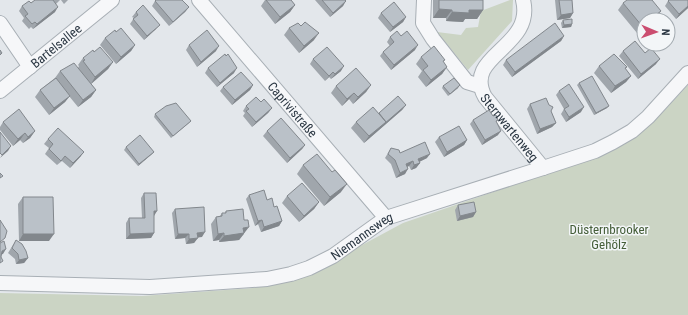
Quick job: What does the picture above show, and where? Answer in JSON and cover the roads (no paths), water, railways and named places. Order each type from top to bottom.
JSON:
[{"type":"street","name":"Bartelsallee","points":[[0,91],[112,0]]},
{"type":"street","name":"Caprivistraße","points":[[199,0],[386,218]]},
{"type":"street","name":"Sternwartenweg","points":[[424,0],[423,23],[433,39],[467,82],[480,86]]},
{"type":"street","name":"Sternwartenweg","points":[[523,0],[525,14],[524,22],[518,32],[480,73],[480,86],[485,97],[543,168]]},
{"type":"street","points":[[0,23],[30,67]]},
{"type":"street","name":"Niemannsweg","points":[[0,283],[150,287],[267,279],[309,268],[333,256],[386,218],[594,151],[632,131],[648,117],[688,73]]},
{"type":"park label","name":"Düsternbrooker Gehölz","points":[[609,236]]}]
